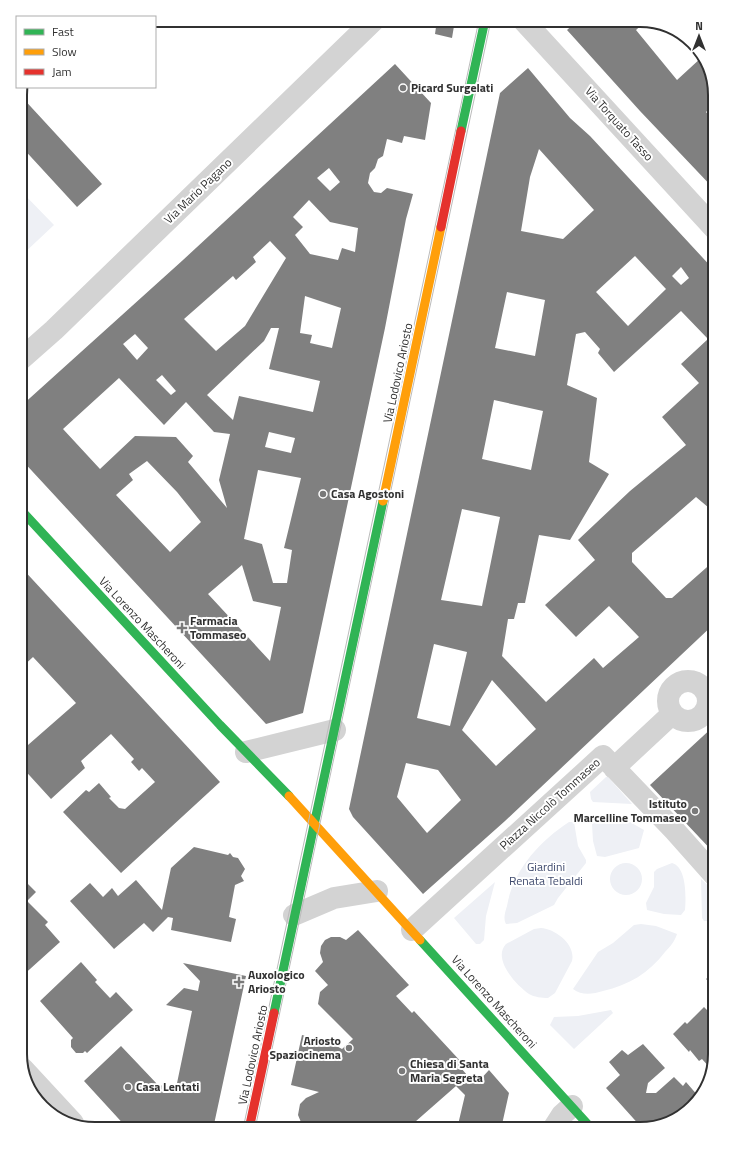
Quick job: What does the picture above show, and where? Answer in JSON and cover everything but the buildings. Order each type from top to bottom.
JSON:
[{"type":"main road","name":"Via Lodovico Ariosto","points":[[251,1122],[313,824],[335,730],[484,27]]},
{"type":"main road","name":"Via Lorenzo Mascheroni","points":[[27,517],[246,752],[286,792],[313,824],[377,891],[586,1122]]},
{"type":"street","name":"Via Mario Pagano","points":[[27,354],[59,325],[367,27]]},
{"type":"street","name":"Via Torquato Tasso","points":[[529,27],[708,221]]},
{"type":"street","points":[[614,768],[672,714],[687,721],[700,717],[708,706]]},
{"type":"street","points":[[246,752],[335,730]]},
{"type":"street","name":"Piazza Niccolò Tommaseo","points":[[412,930],[602,756],[708,869]]},
{"type":"street","points":[[294,915],[334,898],[377,891]]},
{"type":"street","points":[[31,1077],[66,1115]]},
{"type":"street","points":[[558,1122],[572,1106]]},
{"type":"green space","points":[[27,197],[54,225],[27,250]]},
{"type":"green space","points":[[606,777],[608,777],[632,804],[593,802],[590,792]]},
{"type":"green space","name":"Giardini Renata Tebaldi","points":[[609,818],[630,822],[644,830],[639,848],[605,857],[597,856],[593,841],[592,824],[597,819]]},
{"type":"green space","name":"Giardini Renata Tebaldi","points":[[569,822],[574,822],[578,846],[586,860],[586,863],[554,905],[517,923],[506,924],[505,915],[510,893],[515,880],[538,847]]},
{"type":"green space","name":"Giardini Renata Tebaldi","points":[[623,863],[629,863],[639,870],[642,879],[641,885],[635,892],[629,895],[623,895],[613,888],[610,882],[610,876],[617,866]]},
{"type":"green space","points":[[672,863],[677,866],[683,876],[686,898],[685,910],[681,915],[664,914],[647,910],[646,903],[654,887],[654,872],[657,869]]},
{"type":"green space","points":[[701,879],[708,886],[708,921],[704,921],[702,918]]},
{"type":"green space","name":"Giardini Renata Tebaldi","points":[[495,882],[486,916],[484,940],[480,944],[476,944],[454,918]]},
{"type":"green space","points":[[641,924],[656,926],[677,934],[670,946],[652,966],[630,982],[595,993],[580,993],[573,989],[598,952],[613,943],[634,925]]},
{"type":"green space","points":[[541,928],[553,931],[564,939],[571,949],[572,955],[572,961],[555,993],[548,998],[533,996],[524,990],[507,971],[502,957],[502,950],[506,944],[534,929]]},
{"type":"green space","points":[[611,1010],[613,1013],[574,1049],[550,1025],[554,1017],[578,1016]]},
{"type":"tram line","points":[[244,1122],[478,27]]},
{"type":"tram line","points":[[256,1122],[490,27]]},
{"type":"traffic: fast","points":[[461,131],[483,27]]},
{"type":"traffic: fast","points":[[274,1013],[383,501]]},
{"type":"traffic: fast","points":[[27,517],[220,725],[289,796]]},
{"type":"traffic: fast","points":[[420,940],[586,1122]]},
{"type":"traffic: slow","points":[[383,501],[441,227]]},
{"type":"traffic: slow","points":[[289,796],[420,940]]},
{"type":"traffic: jam","points":[[441,227],[461,131]]},
{"type":"traffic: jam","points":[[251,1122],[274,1013]]},
{"type":"place","name":"Picard Surgelati","points":[[403,88]]},
{"type":"place","name":"Casa Agostoni","points":[[323,494]]},
{"type":"place","name":"Farmacia Tommaseo","points":[[182,628]]},
{"type":"place","name":"Istituto Marcelline Tommaseo","points":[[695,811]]},
{"type":"place","name":"Auxologico Ariosto","points":[[239,982]]},
{"type":"place","name":"Ariosto Spaziocinema","points":[[349,1048]]},
{"type":"place","name":"Chiesa di Santa Maria Segreta","points":[[402,1071]]},
{"type":"place","name":"Casa Lentati","points":[[128,1087]]}]
